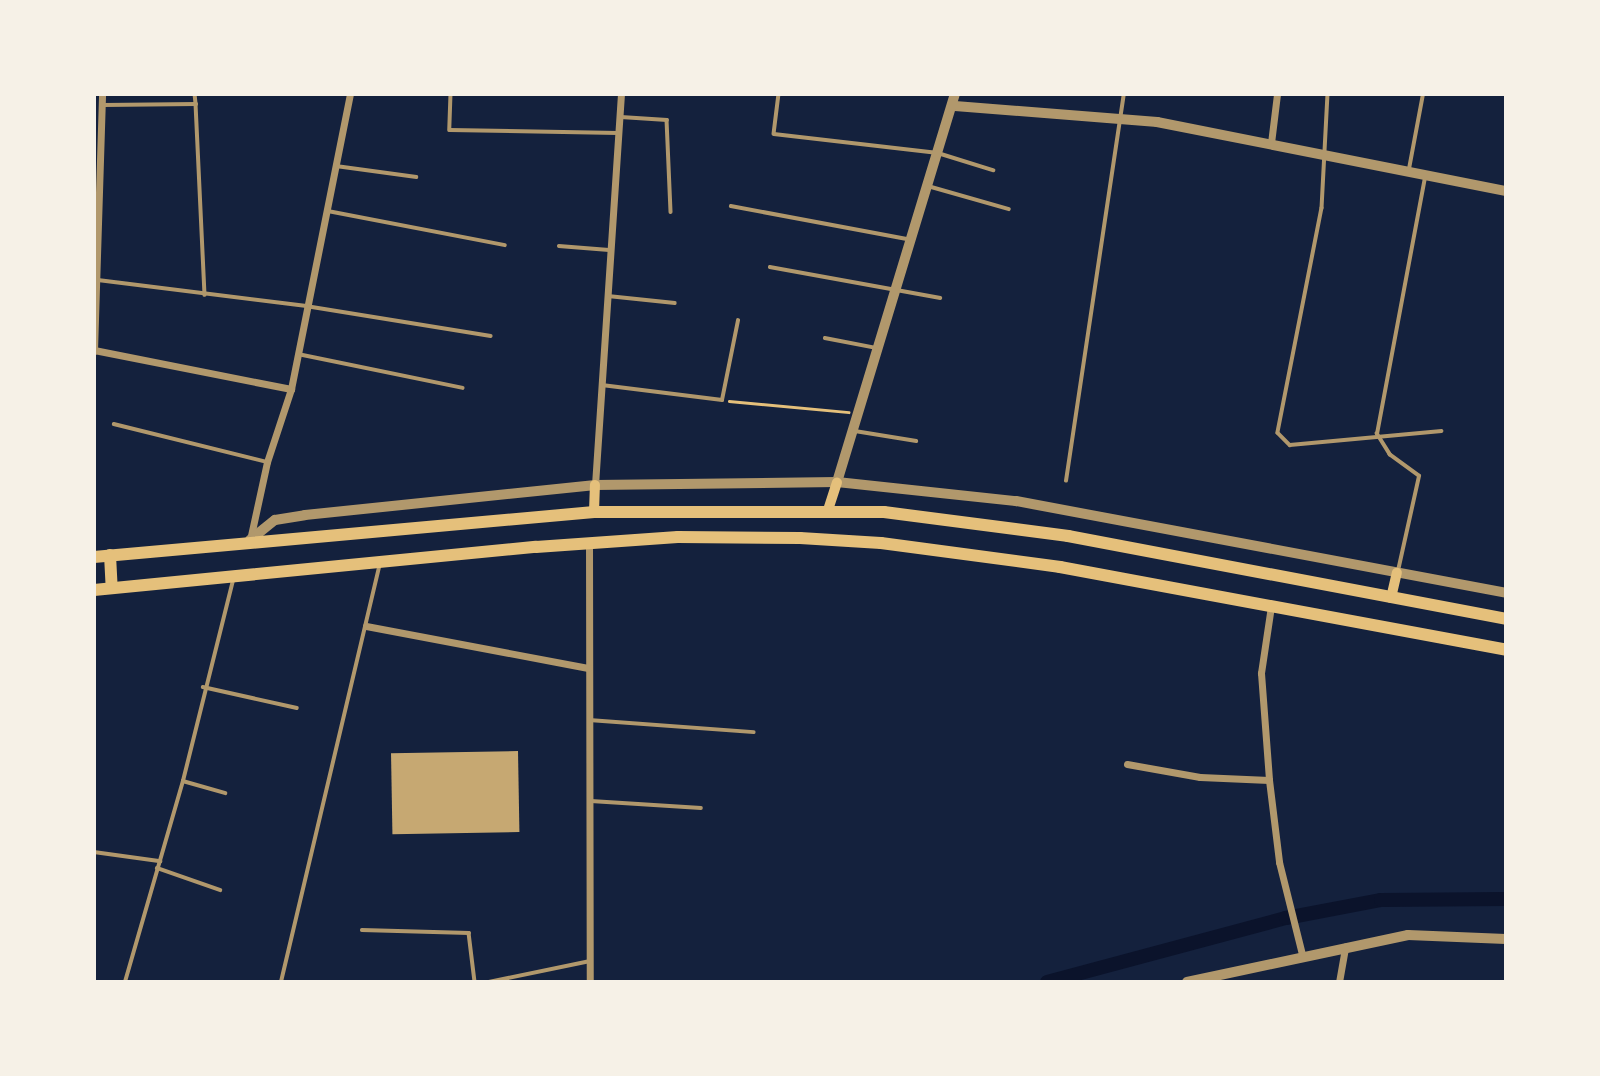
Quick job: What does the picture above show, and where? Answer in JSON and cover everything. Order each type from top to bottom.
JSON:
[{"type":"highway","points":[[94,557],[250,540],[594,512],[828,510],[974,520],[1506,619]]},
{"type":"highway","points":[[94,590],[234,575],[678,537],[881,542],[1060,567],[1506,650]]},
{"type":"highway","points":[[110,555],[112,588]]},
{"type":"main road","points":[[828,510],[837,482]]},
{"type":"main road","points":[[594,512],[595,485]]},
{"type":"main road","points":[[1391,598],[1397,573]]},
{"type":"street","points":[[102,94],[94,351],[291,389]]},
{"type":"street","points":[[595,485],[621,94]]},
{"type":"street","points":[[837,482],[898,288],[926,185],[955,106],[955,94]]},
{"type":"street","points":[[1271,143],[1277,94]]},
{"type":"street","points":[[250,540],[267,461],[291,389],[306,306],[352,95]]},
{"type":"street","points":[[955,106],[1123,117],[1271,143],[1506,191]]},
{"type":"street","points":[[250,540],[275,520],[305,515],[595,485],[837,482],[1016,500],[1506,593]]},
{"type":"street","points":[[589,543],[587,720],[590,982]]},
{"type":"street","points":[[1272,606],[1261,673],[1269,780],[1275,842],[1302,954]]},
{"type":"street","points":[[366,626],[588,668]]},
{"type":"street","points":[[1127,764],[1200,777],[1269,780]]},
{"type":"street","points":[[1188,982],[1302,954],[1408,935],[1506,939]]},
{"type":"street","points":[[1339,982],[1346,946]]},
{"type":"lane","points":[[195,94],[205,295]]},
{"type":"lane","points":[[451,94],[450,130],[620,133]]},
{"type":"lane","points":[[779,94],[774,134],[938,153],[993,170]]},
{"type":"lane","points":[[1066,481],[1123,117],[1124,94]]},
{"type":"lane","points":[[1328,94],[1322,208],[1278,433],[1290,445],[1377,434],[1441,430]]},
{"type":"lane","points":[[1409,171],[1423,94]]},
{"type":"lane","points":[[102,105],[196,104]]},
{"type":"lane","points":[[621,117],[667,120],[671,212]]},
{"type":"lane","points":[[336,166],[416,177]]},
{"type":"lane","points":[[1397,573],[1419,476],[1390,454],[1377,434],[1425,176]]},
{"type":"lane","points":[[926,185],[1009,209]]},
{"type":"lane","points":[[731,206],[911,239]]},
{"type":"lane","points":[[328,211],[505,245]]},
{"type":"lane","points":[[559,246],[611,250]]},
{"type":"lane","points":[[770,267],[898,288],[940,298]]},
{"type":"lane","points":[[97,280],[306,306],[491,336]]},
{"type":"lane","points":[[608,296],[675,303]]},
{"type":"lane","points":[[600,385],[722,400],[738,321]]},
{"type":"lane","points":[[825,338],[879,348]]},
{"type":"lane","points":[[298,354],[463,388]]},
{"type":"lane","points":[[114,424],[267,461]]},
{"type":"lane","points":[[853,431],[916,441]]},
{"type":"lane","points":[[281,982],[381,562]]},
{"type":"lane","points":[[125,982],[183,781],[203,687],[234,575]]},
{"type":"lane","points":[[203,687],[297,708]]},
{"type":"lane","points":[[587,720],[754,732]]},
{"type":"lane","points":[[183,781],[225,793]]},
{"type":"lane","points":[[588,800],[701,808]]},
{"type":"lane","points":[[94,852],[160,861]]},
{"type":"lane","points":[[157,869],[220,890]]},
{"type":"lane","points":[[362,930],[469,933],[475,982]]},
{"type":"lane","points":[[489,982],[590,961]]},
{"type":"path","points":[[722,400],[858,413]]},
{"type":"building","points":[[518,751],[519,832],[392,834],[391,753]]},
{"type":"waterway","points":[[1047,982],[1286,918],[1381,900],[1506,899]]}]
